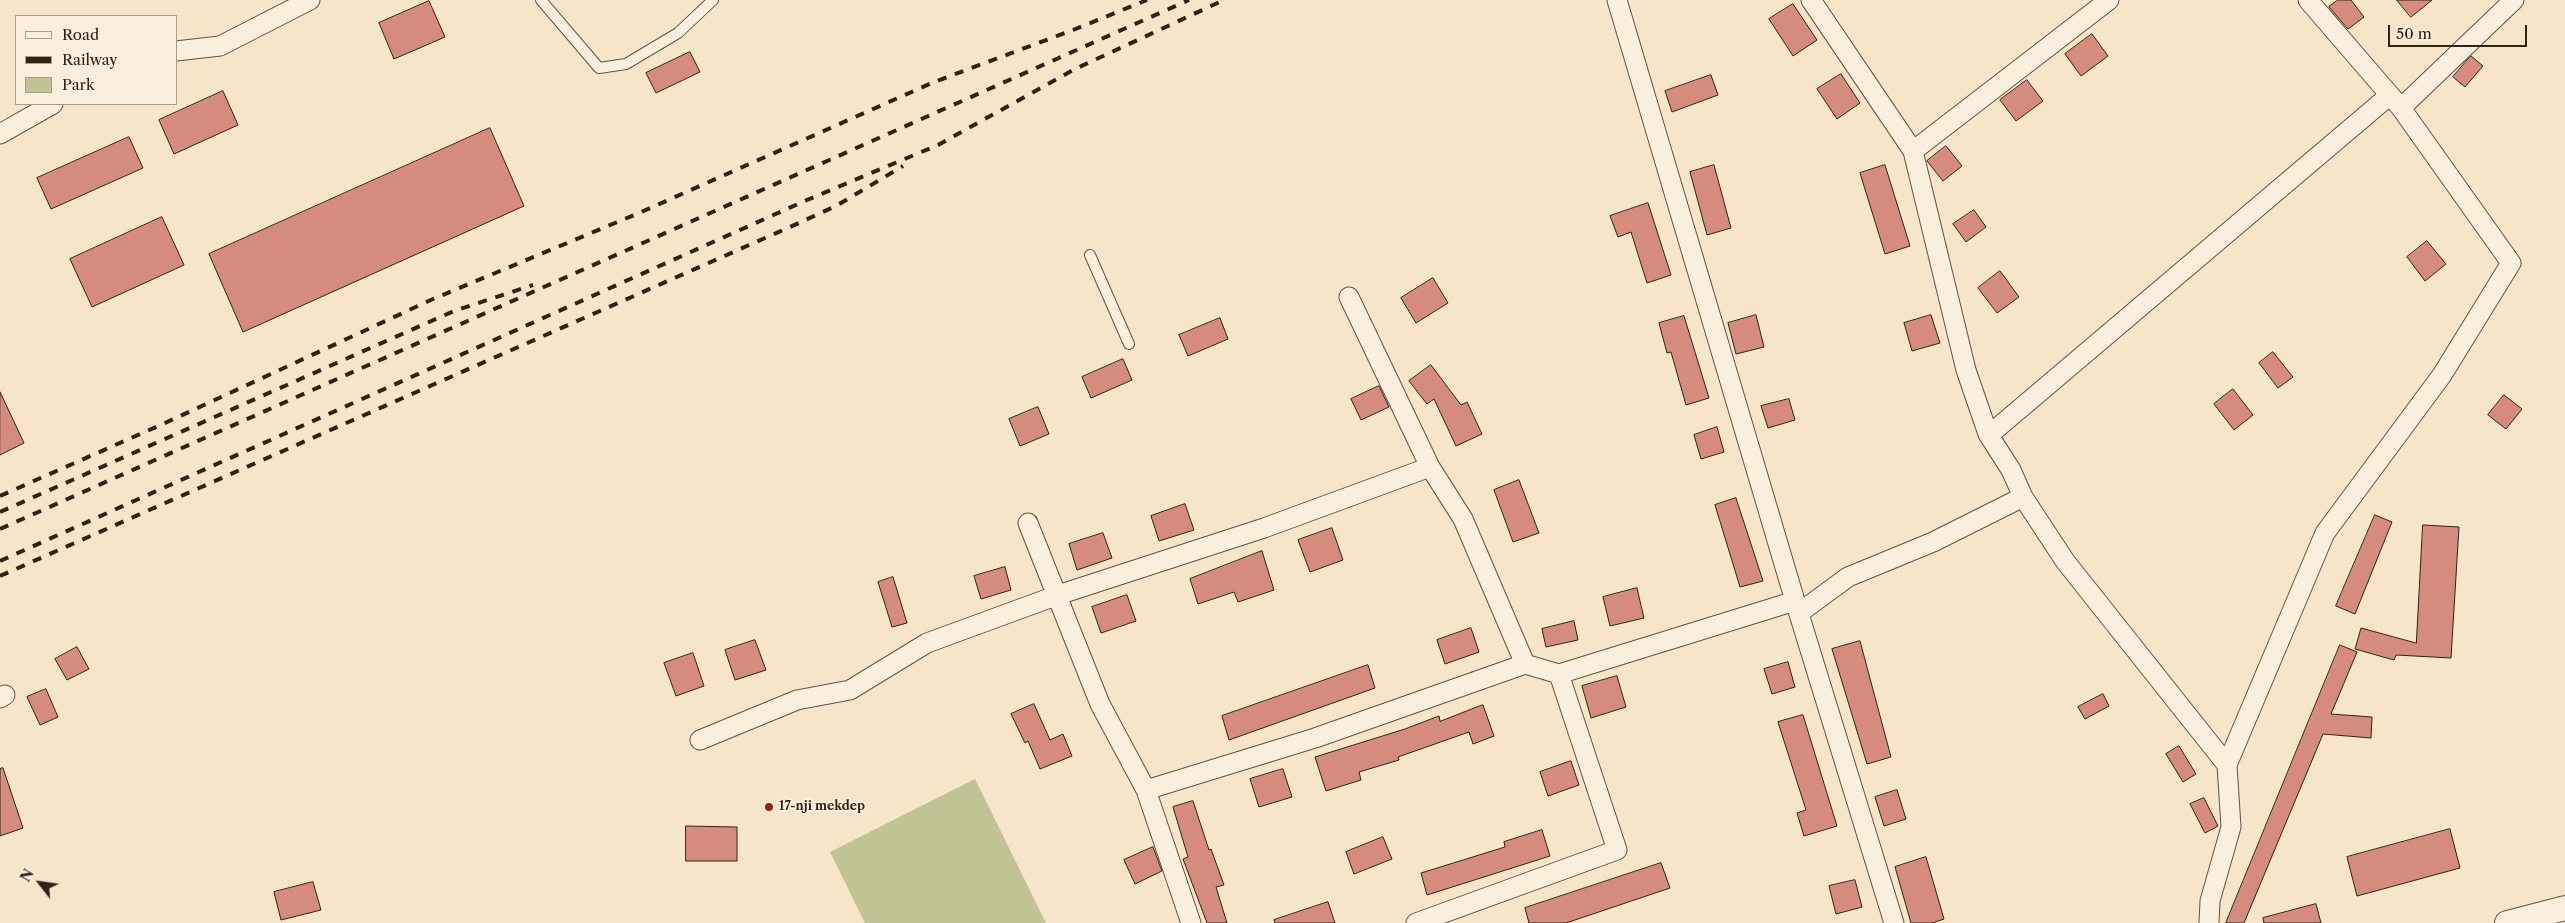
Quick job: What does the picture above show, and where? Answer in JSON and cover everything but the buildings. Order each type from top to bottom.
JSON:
[{"type":"street","points":[[178,51],[220,46],[310,0]]},
{"type":"street","points":[[1617,0],[1797,607],[1894,923]]},
{"type":"street","points":[[1811,0],[1913,151],[1966,370],[1989,435],[2011,470],[2023,497],[2065,562],[2227,764]]},
{"type":"street","points":[[1913,151],[2109,0]]},
{"type":"street","points":[[2209,923],[2210,901],[2231,827],[2227,764],[2325,533],[2442,374],[2511,263],[2395,101],[2308,0]]},
{"type":"street","points":[[1989,435],[2395,101],[2514,0]]},
{"type":"street","points":[[0,134],[51,105]]},
{"type":"street","points":[[1349,297],[1430,467],[1464,518],[1525,664]]},
{"type":"street","points":[[700,740],[797,700],[850,690],[927,643],[1058,595],[1264,528],[1430,467]]},
{"type":"street","points":[[1146,790],[1315,738],[1525,664],[1559,674],[1797,607],[1848,577],[1934,542],[2023,497]]},
{"type":"street","points":[[1028,523],[1100,704],[1146,790],[1191,923]]},
{"type":"street","points":[[1416,923],[1617,850],[1559,674]]},
{"type":"street","points":[[2507,923],[2565,908]]},
{"type":"lane","points":[[541,0],[599,68],[626,64],[671,37],[713,0]]},
{"type":"lane","points":[[1090,255],[1129,344]]},
{"type":"green space","points":[[975,779],[1046,923],[865,923],[830,852]]},
{"type":"railway","points":[[0,496],[165,423],[433,299],[639,213],[934,82],[1147,0]]},
{"type":"railway","points":[[0,529],[1189,0]]},
{"type":"railway","points":[[0,561],[807,200],[938,145],[1075,69],[1224,0]]},
{"type":"railway","points":[[0,576],[790,227],[836,206],[903,166]]},
{"type":"railway","points":[[0,512],[454,311],[533,285]]},
{"type":"place","name":"17-nji mekdep","points":[[769,807]]}]
